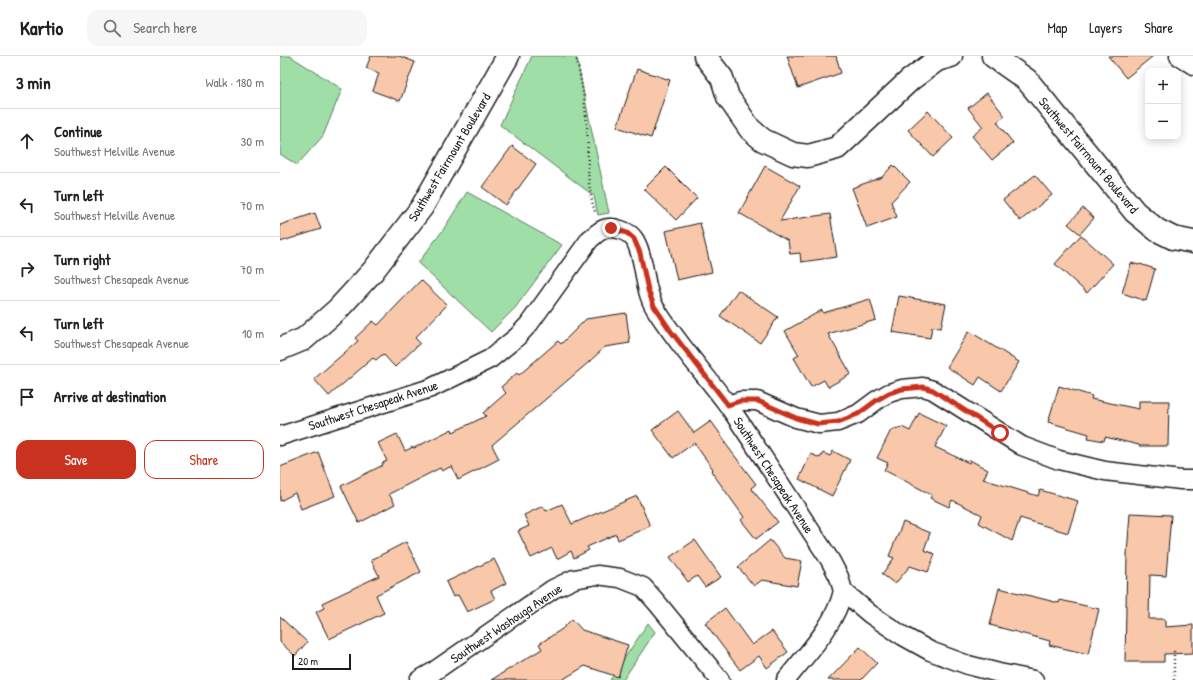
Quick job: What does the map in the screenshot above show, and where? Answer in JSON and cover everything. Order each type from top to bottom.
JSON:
[{"type":"street","name":"Southwest Fairmount Boulevard","points":[[280,349],[304,338],[338,309],[373,271],[422,207],[508,56]]},
{"type":"street","points":[[705,56],[722,78],[728,96],[750,129],[763,140],[793,154],[808,156],[837,148],[910,80],[937,60],[952,56]]},
{"type":"street","name":"Southwest Fairmount Boulevard","points":[[993,56],[1027,80],[1135,212],[1157,230],[1173,238],[1193,242]]},
{"type":"street","points":[[1179,56],[1193,65]]},
{"type":"street","name":"Southwest Chesapeak Avenue","points":[[280,436],[431,388],[490,359],[517,337],[529,324],[590,240],[604,229],[611,228],[619,230],[627,233],[634,239],[640,253],[648,290],[654,306],[670,330],[728,405],[830,560],[839,577],[843,591]]},
{"type":"street","points":[[728,405],[740,401],[758,401],[796,418],[818,424],[838,422],[858,414],[889,393],[902,389],[923,387],[933,390],[1022,446],[1059,460],[1105,471],[1181,480],[1193,480]]},
{"type":"street","name":"Southwest Washouga Avenue","points":[[418,680],[433,672],[554,589],[574,579],[597,575],[620,578],[643,587],[720,680]]},
{"type":"street","points":[[786,680],[832,622],[841,601],[843,591],[870,614],[930,651],[968,665],[1034,680]]},
{"type":"path","points":[[576,56],[584,92],[590,193],[596,215],[604,229]]},
{"type":"path","points":[[1174,651],[1174,680]]},
{"type":"green space","points":[[280,56],[290,56],[342,89],[323,136],[297,165],[280,154]]},
{"type":"green space","points":[[532,56],[576,56],[609,213],[598,215],[594,196],[500,125]]},
{"type":"green space","points":[[467,192],[562,245],[515,308],[491,332],[418,263],[443,230]]},
{"type":"green space","points":[[648,623],[655,632],[623,680],[610,680]]},
{"type":"building","points":[[371,56],[399,56],[415,62],[400,101],[373,91],[379,73],[366,68]]},
{"type":"building","points":[[787,56],[836,56],[841,73],[798,88]]},
{"type":"building","points":[[1108,56],[1153,56],[1126,78]]},
{"type":"building","points":[[637,69],[670,80],[651,138],[617,127]]},
{"type":"building","points":[[987,93],[1005,116],[997,122],[1013,143],[992,160],[972,136],[983,127],[968,108]]},
{"type":"building","points":[[928,111],[953,138],[933,157],[908,130]]},
{"type":"building","points":[[512,146],[536,164],[506,205],[482,187]]},
{"type":"building","points":[[893,165],[910,182],[891,202],[897,217],[867,228],[852,188],[882,177]]},
{"type":"building","points":[[765,166],[800,186],[780,221],[830,214],[837,257],[801,262],[800,253],[790,254],[788,241],[739,213]]},
{"type":"building","points":[[666,167],[697,198],[676,220],[644,189]]},
{"type":"building","points":[[1035,175],[1052,195],[1020,221],[1003,200]]},
{"type":"building","points":[[1083,208],[1094,218],[1080,234],[1068,224]]},
{"type":"building","points":[[315,213],[321,229],[280,242],[280,225]]},
{"type":"building","points":[[700,223],[712,272],[677,280],[666,231]]},
{"type":"building","points":[[1081,235],[1113,264],[1087,293],[1055,264]]},
{"type":"building","points":[[1131,263],[1140,264],[1155,269],[1146,301],[1122,293]]},
{"type":"building","points":[[421,280],[447,305],[415,338],[420,343],[395,367],[383,354],[376,360],[373,358],[329,396],[314,379],[358,341],[355,338],[373,321],[378,325]]},
{"type":"building","points":[[738,290],[778,317],[760,343],[720,316]]},
{"type":"building","points":[[899,296],[946,304],[941,328],[932,327],[930,338],[892,332]]},
{"type":"building","points":[[870,299],[876,320],[828,334],[851,374],[828,387],[824,380],[811,387],[794,358],[799,355],[785,331],[822,310],[823,313]]},
{"type":"building","points":[[626,313],[630,343],[605,347],[492,445],[499,459],[458,480],[452,466],[442,471],[440,468],[389,494],[395,504],[359,523],[341,486],[383,465],[382,463],[387,461],[378,443],[397,434],[405,451],[452,429],[453,432],[486,416],[483,413],[506,393],[501,387],[517,373],[519,375],[558,341],[561,344],[586,319]]},
{"type":"building","points":[[969,331],[1019,362],[1001,391],[980,377],[975,385],[947,367]]},
{"type":"building","points":[[1059,386],[1092,396],[1091,399],[1139,409],[1139,401],[1169,401],[1168,446],[1139,446],[1105,437],[1104,441],[1088,438],[1089,434],[1048,422]]},
{"type":"building","points":[[678,411],[694,433],[711,421],[726,442],[725,443],[756,484],[751,488],[778,522],[756,539],[741,520],[744,517],[711,471],[713,469],[694,443],[673,458],[652,430]]},
{"type":"building","points":[[919,413],[946,426],[935,447],[969,463],[970,460],[988,470],[983,479],[1038,496],[1040,490],[1078,501],[1068,533],[1020,518],[1012,541],[979,523],[982,515],[952,500],[949,507],[930,498],[932,495],[884,470],[888,463],[877,458],[891,430],[902,427],[910,431]]},
{"type":"building","points":[[833,451],[850,460],[832,496],[799,479],[811,454],[820,458],[823,453],[830,456]]},
{"type":"building","points":[[318,452],[335,496],[301,509],[295,493],[280,501],[280,467]]},
{"type":"building","points":[[637,496],[650,526],[618,540],[616,534],[587,547],[589,550],[574,558],[571,551],[557,559],[552,548],[531,558],[518,531],[529,526],[524,515],[543,506],[546,511],[562,504],[572,524]]},
{"type":"building","points":[[1130,513],[1171,515],[1166,576],[1150,575],[1149,619],[1165,619],[1165,627],[1193,625],[1193,653],[1164,654],[1164,662],[1125,662],[1127,554]]},
{"type":"building","points":[[903,522],[930,533],[924,550],[935,554],[928,572],[910,566],[895,584],[882,574],[894,558],[889,556]]},
{"type":"building","points":[[695,540],[721,577],[705,587],[697,576],[688,582],[670,557]]},
{"type":"building","points":[[770,540],[785,558],[802,561],[797,586],[762,580],[754,586],[738,567]]},
{"type":"building","points":[[406,542],[421,572],[376,595],[384,613],[329,639],[316,612],[324,608],[322,603],[379,576],[371,560]]},
{"type":"building","points":[[494,559],[506,583],[491,591],[495,599],[467,612],[458,595],[453,597],[446,582]]},
{"type":"building","points":[[999,588],[1059,603],[1060,600],[1099,609],[1088,654],[1049,645],[1050,641],[990,625]]},
{"type":"building","points":[[725,608],[752,645],[772,631],[788,652],[767,668],[759,656],[740,670],[705,623]]},
{"type":"building","points":[[280,617],[307,642],[295,656],[280,642]]},
{"type":"building","points":[[572,619],[582,630],[628,645],[618,677],[585,666],[562,680],[491,680],[542,649],[539,644],[562,629]]},
{"type":"building","points":[[860,647],[877,663],[861,680],[828,680]]},
{"type":"route","points":[[611,228],[627,233],[634,239],[640,253],[648,290],[654,306],[670,330],[728,405],[740,401],[758,401],[796,418],[818,424],[838,422],[858,414],[889,393],[902,389],[923,387],[933,390],[1000,433]]}]
